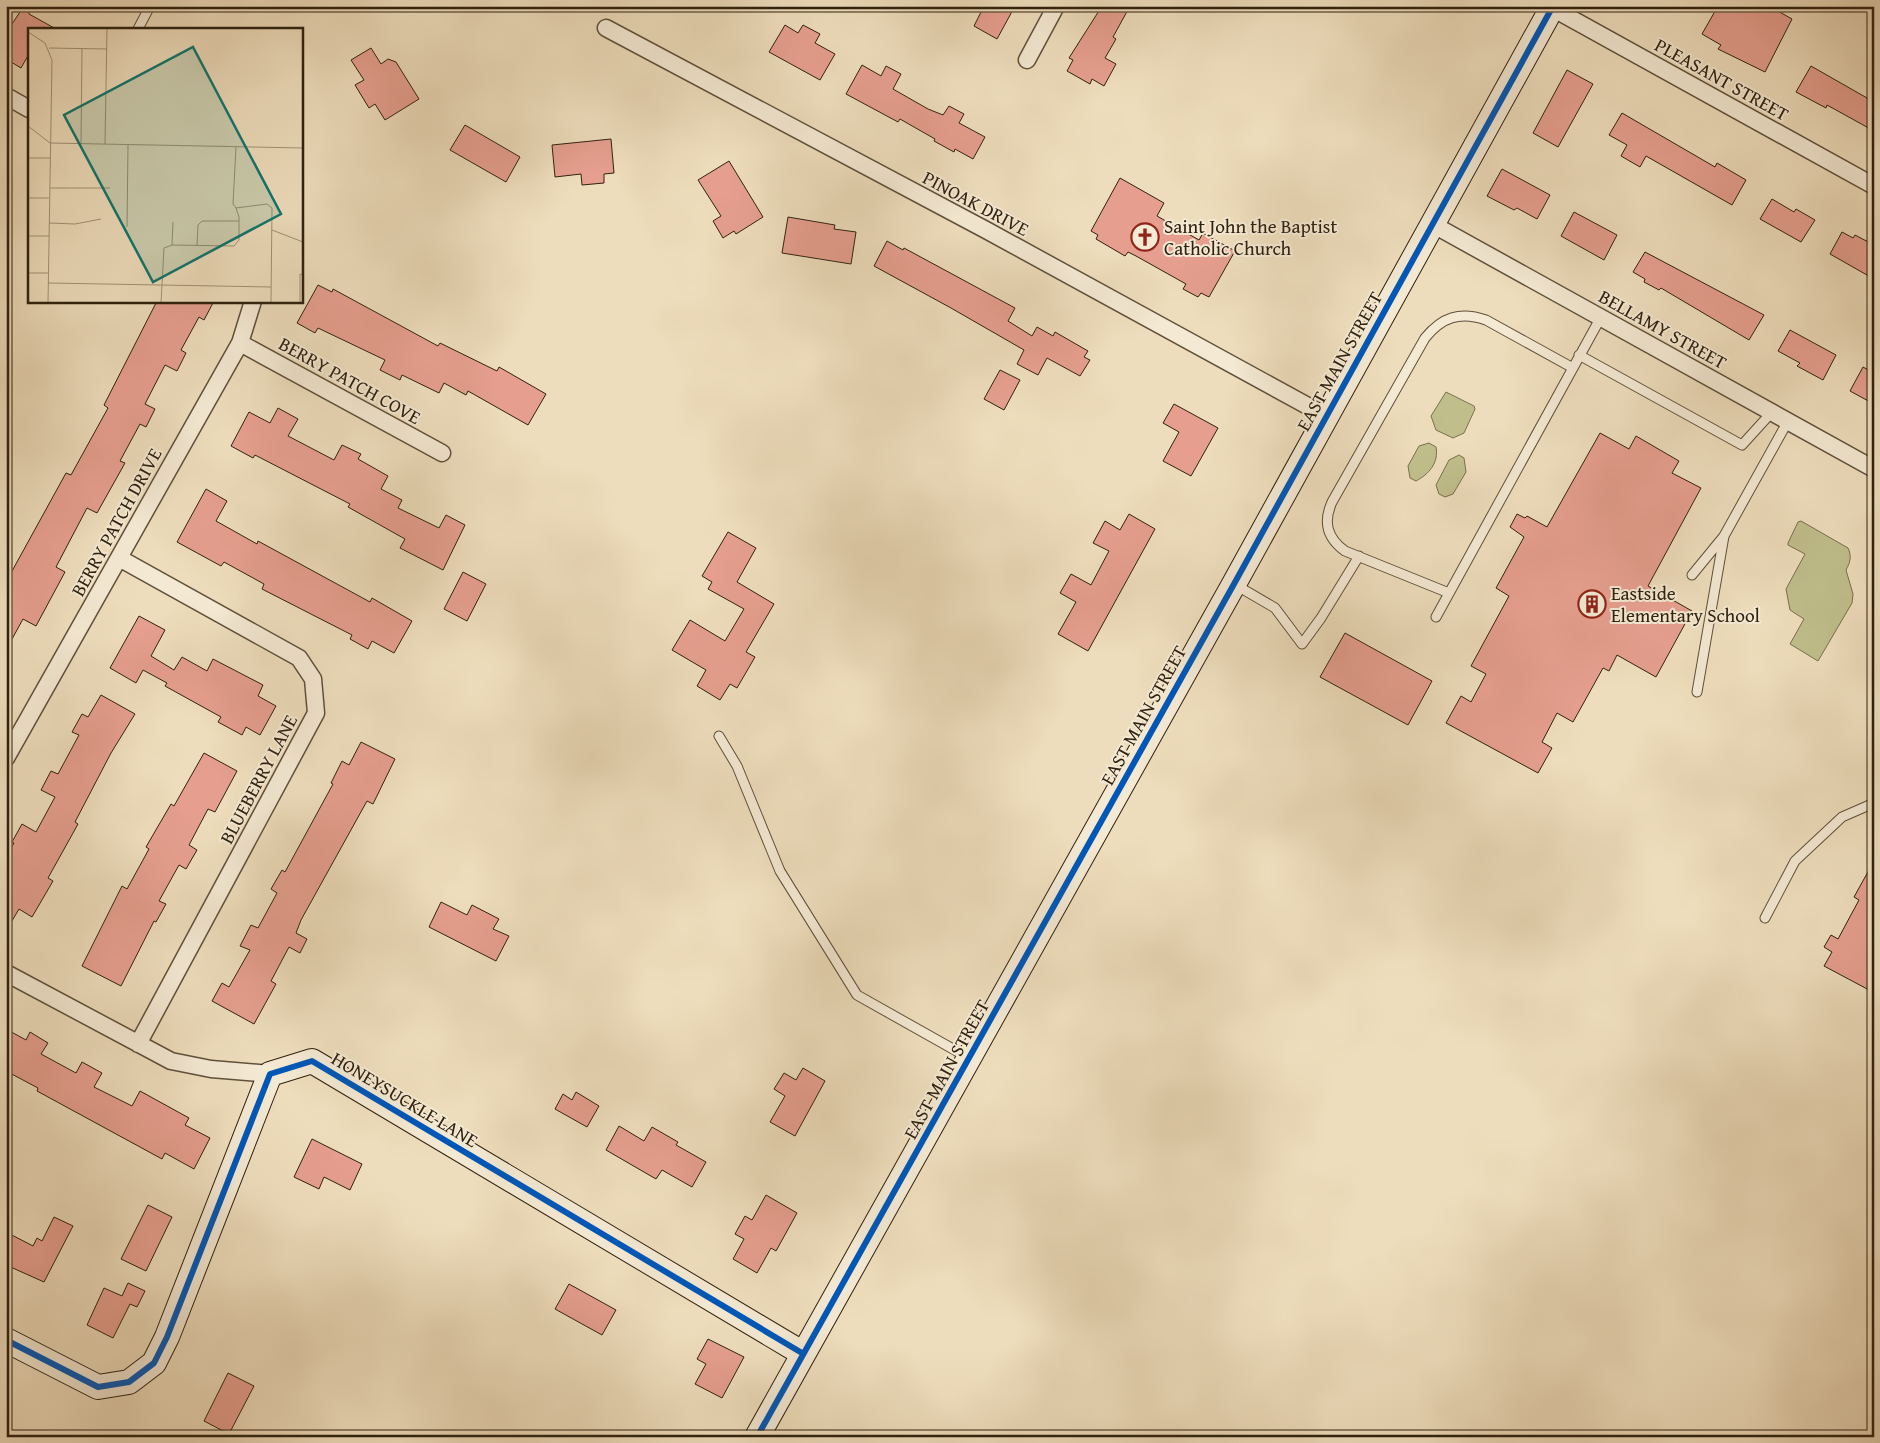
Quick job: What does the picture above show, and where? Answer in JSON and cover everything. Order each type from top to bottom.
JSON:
[{"type":"street","points":[[1027,60],[1056,6]]},
{"type":"street","name":"PLEASANT STREET","points":[[1552,7],[1874,186]]},
{"type":"street","name":"EAST MAIN STREET","points":[[757,1437],[802,1353],[1234,584],[1552,7]]},
{"type":"street","name":"PINOAK DRIVE","points":[[606,28],[994,234],[1326,416]]},
{"type":"street","points":[[6,96],[28,108]]},
{"type":"street","name":"BELLAMY STREET","points":[[1432,224],[1874,468]]},
{"type":"street","name":"BERRY PATCH DRIVE","points":[[6,758],[240,343],[253,302]]},
{"type":"street","name":"BERRY PATCH COVE","points":[[240,343],[442,453]]},
{"type":"street","name":"BLUEBERRY LANE","points":[[119,558],[299,658],[313,680],[316,713],[138,1044]]},
{"type":"street","points":[[6,973],[171,1061],[211,1069],[270,1074],[193,1273],[154,1363],[129,1382],[98,1387],[6,1340]]},
{"type":"street","name":"HONEYSUCKLE LANE","points":[[270,1074],[312,1062],[802,1353]]},
{"type":"lane","points":[[139,28],[150,6]]},
{"type":"lane","points":[[1449,593],[1345,551],[1329,535],[1326,524],[1327,512],[1425,338],[1434,327],[1445,319],[1459,315],[1473,315],[1486,320],[1573,368]]},
{"type":"lane","points":[[1436,617],[1601,317]]},
{"type":"lane","points":[[1580,356],[1742,445],[1772,412]]},
{"type":"lane","points":[[1692,575],[1724,536],[1788,421]]},
{"type":"lane","points":[[1697,692],[1724,536]]},
{"type":"lane","points":[[1234,584],[1274,608],[1302,644],[1321,618],[1359,556]]},
{"type":"lane","points":[[719,736],[737,766],[780,871],[857,995],[969,1058]]},
{"type":"lane","points":[[1765,918],[1795,861],[1842,818],[1874,803]]},
{"type":"shaded area","points":[[1446,392],[1474,406],[1475,409],[1464,433],[1453,438],[1436,430],[1431,416]]},
{"type":"shaded area","points":[[1429,443],[1436,447],[1436,458],[1429,471],[1416,481],[1410,478],[1408,466],[1419,446]]},
{"type":"shaded area","points":[[1459,455],[1464,458],[1466,472],[1453,494],[1445,497],[1439,494],[1436,485],[1449,460]]},
{"type":"shaded area","points":[[1801,521],[1848,548],[1850,554],[1846,570],[1853,594],[1852,603],[1818,661],[1790,644],[1804,619],[1790,610],[1786,589],[1805,554],[1788,545],[1798,522]]},
{"type":"building","points":[[24,6],[29,6],[29,14],[54,28],[28,28],[28,56],[21,68],[6,59],[6,33]]},
{"type":"building","points":[[984,6],[1015,6],[997,39],[974,26]]},
{"type":"building","points":[[1102,6],[1130,6],[1113,37],[1116,39],[1105,58],[1116,64],[1104,86],[1092,79],[1090,84],[1067,71],[1073,60],[1069,58]]},
{"type":"building","points":[[1718,6],[1769,6],[1792,19],[1765,72],[1718,49],[1721,45],[1702,34]]},
{"type":"building","points":[[785,25],[798,33],[803,25],[820,34],[815,43],[835,54],[820,80],[769,52]]},
{"type":"building","points":[[371,48],[381,64],[388,59],[396,62],[419,99],[385,120],[375,104],[369,108],[355,85],[364,80],[351,60]]},
{"type":"building","points":[[862,65],[881,76],[886,66],[901,74],[893,89],[928,109],[943,115],[949,106],[964,114],[959,123],[985,137],[973,159],[955,149],[954,152],[900,119],[898,122],[846,94]]},
{"type":"building","points":[[1811,66],[1874,102],[1874,131],[1827,105],[1826,108],[1796,92]]},
{"type":"building","points":[[1567,70],[1593,84],[1558,147],[1533,133]]},
{"type":"building","points":[[1622,113],[1715,167],[1717,163],[1746,180],[1732,205],[1646,156],[1640,167],[1621,156],[1627,145],[1609,135]]},
{"type":"building","points":[[465,125],[520,157],[506,182],[450,150]]},
{"type":"building","points":[[611,139],[614,173],[604,174],[604,183],[582,185],[581,174],[555,177],[552,145]]},
{"type":"building","points":[[729,161],[763,217],[736,234],[734,231],[723,238],[713,221],[721,216],[698,180]]},
{"type":"building","points":[[1502,169],[1550,195],[1537,219],[1517,208],[1514,210],[1487,196]]},
{"type":"building","name":"Saint John the Baptist Catholic Church","points":[[1120,178],[1164,203],[1157,216],[1199,240],[1203,233],[1235,251],[1209,297],[1201,293],[1198,297],[1183,289],[1186,284],[1128,252],[1125,256],[1096,239],[1098,235],[1091,231]]},
{"type":"building","points":[[1772,199],[1794,212],[1796,209],[1815,220],[1801,242],[1760,219]]},
{"type":"building","points":[[1574,212],[1617,235],[1604,260],[1561,236]]},
{"type":"building","points":[[788,217],[835,225],[834,229],[856,232],[851,264],[782,253]]},
{"type":"building","points":[[1842,232],[1853,238],[1855,235],[1874,245],[1874,279],[1830,254]]},
{"type":"building","points":[[887,241],[903,250],[904,248],[1015,308],[1008,321],[1032,336],[1037,327],[1053,336],[1055,332],[1088,351],[1084,357],[1090,360],[1080,376],[1047,358],[1038,375],[1017,364],[1024,350],[874,266]]},
{"type":"building","points":[[1645,252],[1764,315],[1749,340],[1661,288],[1659,290],[1644,282],[1645,279],[1633,272]]},
{"type":"building","points":[[318,285],[332,292],[333,289],[438,346],[440,343],[497,371],[499,367],[546,394],[528,425],[468,391],[466,395],[444,383],[439,393],[402,375],[400,380],[380,370],[385,360],[318,328],[315,333],[297,323]]},
{"type":"building","points":[[156,302],[213,302],[204,320],[199,317],[181,350],[186,353],[177,371],[165,365],[145,404],[155,409],[146,427],[140,424],[120,461],[125,463],[97,513],[87,508],[56,567],[65,572],[36,626],[23,619],[6,650],[6,582],[66,473],[71,475],[108,408],[104,405]]},
{"type":"building","points":[[1790,330],[1836,355],[1823,380],[1797,366],[1800,363],[1778,351]]},
{"type":"building","points":[[1863,367],[1874,373],[1874,404],[1850,391]]},
{"type":"building","points":[[1000,370],[1020,380],[1004,410],[984,399]]},
{"type":"building","points":[[1174,404],[1218,428],[1191,476],[1163,461],[1179,432],[1163,423]]},
{"type":"building","points":[[278,408],[298,419],[288,436],[334,460],[342,445],[361,454],[358,459],[388,476],[381,489],[402,500],[398,508],[439,528],[446,515],[465,525],[443,570],[400,548],[405,539],[348,507],[350,504],[255,455],[253,458],[231,446],[249,412],[270,423]]},
{"type":"building","name":"Eastside Elementary School","points":[[1600,433],[1629,449],[1636,436],[1679,461],[1672,473],[1701,488],[1648,586],[1692,611],[1656,677],[1617,655],[1609,671],[1603,668],[1573,722],[1557,713],[1542,742],[1552,748],[1538,773],[1446,723],[1461,696],[1471,702],[1486,674],[1471,666],[1509,596],[1496,588],[1524,537],[1510,527],[1517,514],[1525,518],[1527,516],[1547,527]]},
{"type":"building","points":[[206,489],[227,501],[216,521],[257,544],[258,541],[370,602],[372,598],[412,621],[394,653],[372,641],[368,649],[350,639],[352,635],[262,589],[264,584],[224,562],[221,566],[177,542]]},
{"type":"building","points":[[1129,514],[1155,529],[1088,651],[1058,634],[1076,602],[1060,593],[1071,574],[1091,585],[1109,551],[1093,543],[1105,521],[1120,530]]},
{"type":"building","points":[[728,532],[756,548],[737,582],[774,604],[746,652],[755,657],[737,688],[730,684],[720,700],[697,686],[706,670],[672,650],[690,620],[725,641],[744,609],[708,589],[712,582],[702,576]]},
{"type":"building","points":[[463,572],[486,584],[467,621],[444,609]]},
{"type":"building","points":[[139,616],[165,630],[151,656],[174,670],[182,657],[207,671],[213,659],[263,685],[258,696],[276,706],[260,735],[246,727],[242,735],[218,722],[221,717],[165,686],[167,683],[143,670],[136,683],[110,668]]},
{"type":"building","points":[[1345,633],[1432,681],[1408,725],[1320,677]]},
{"type":"building","points":[[101,695],[135,714],[111,753],[75,822],[78,824],[48,878],[53,881],[32,917],[19,909],[6,931],[6,857],[14,843],[12,842],[22,824],[36,832],[55,797],[41,790],[51,771],[58,774],[79,735],[72,732],[82,714],[88,717]]},
{"type":"building","points":[[361,742],[395,759],[373,804],[367,801],[301,920],[296,933],[307,939],[300,953],[289,947],[271,981],[276,984],[254,1024],[212,1001],[222,983],[229,987],[250,950],[240,946],[251,925],[258,928],[277,893],[271,889],[282,870],[285,872],[333,784],[331,783],[342,761],[349,765]]},
{"type":"building","points":[[204,753],[237,771],[215,812],[208,809],[189,845],[197,850],[186,869],[179,865],[159,901],[166,904],[156,922],[154,921],[121,986],[82,966],[122,886],[127,889],[149,849],[146,847],[171,804],[174,806]]},
{"type":"building","points":[[1874,861],[1874,981],[1869,990],[1824,966],[1832,952],[1824,947],[1831,935],[1838,939],[1859,900],[1854,897]]},
{"type":"building","points":[[441,902],[467,915],[472,905],[499,919],[493,929],[509,936],[496,961],[429,927]]},
{"type":"building","points":[[6,1029],[26,1040],[30,1032],[48,1043],[41,1054],[76,1073],[82,1062],[102,1073],[94,1087],[132,1106],[140,1091],[189,1118],[185,1125],[210,1138],[194,1169],[165,1153],[162,1159],[37,1091],[38,1088],[6,1071]]},
{"type":"building","points":[[803,1068],[825,1081],[795,1136],[770,1122],[785,1096],[774,1089],[784,1073],[796,1080]]},
{"type":"building","points":[[576,1092],[599,1106],[587,1127],[555,1109],[563,1094],[572,1100]]},
{"type":"building","points":[[619,1126],[644,1141],[652,1127],[678,1142],[676,1145],[706,1162],[692,1187],[662,1170],[656,1179],[606,1150]]},
{"type":"building","points":[[312,1139],[362,1164],[350,1190],[324,1177],[319,1189],[294,1177]]},
{"type":"building","points":[[766,1195],[797,1213],[776,1251],[771,1248],[757,1273],[733,1259],[744,1239],[735,1234],[745,1216],[752,1220]]},
{"type":"building","points":[[148,1205],[172,1217],[146,1271],[121,1259]]},
{"type":"building","points":[[54,1217],[73,1226],[44,1282],[6,1265],[6,1232],[33,1246],[37,1238],[42,1241]]},
{"type":"building","points":[[128,1283],[145,1291],[137,1307],[130,1304],[113,1338],[87,1325],[104,1288],[122,1296]]},
{"type":"building","points":[[569,1284],[616,1310],[602,1335],[555,1309]]},
{"type":"building","points":[[708,1339],[744,1357],[722,1398],[695,1384],[706,1364],[697,1359]]},
{"type":"building","points":[[228,1373],[254,1386],[229,1434],[204,1421]]},
{"type":"cycle path","points":[[757,1437],[1234,584],[1553,6]]},
{"type":"cycle path","points":[[6,1340],[98,1387],[129,1382],[154,1363],[167,1337],[270,1074],[312,1061],[802,1353]]},
{"type":"place","name":"Saint John the Baptist Catholic Church","points":[[1145,237]]},
{"type":"place","name":"Eastside Elementary School","points":[[1592,604]]}]
